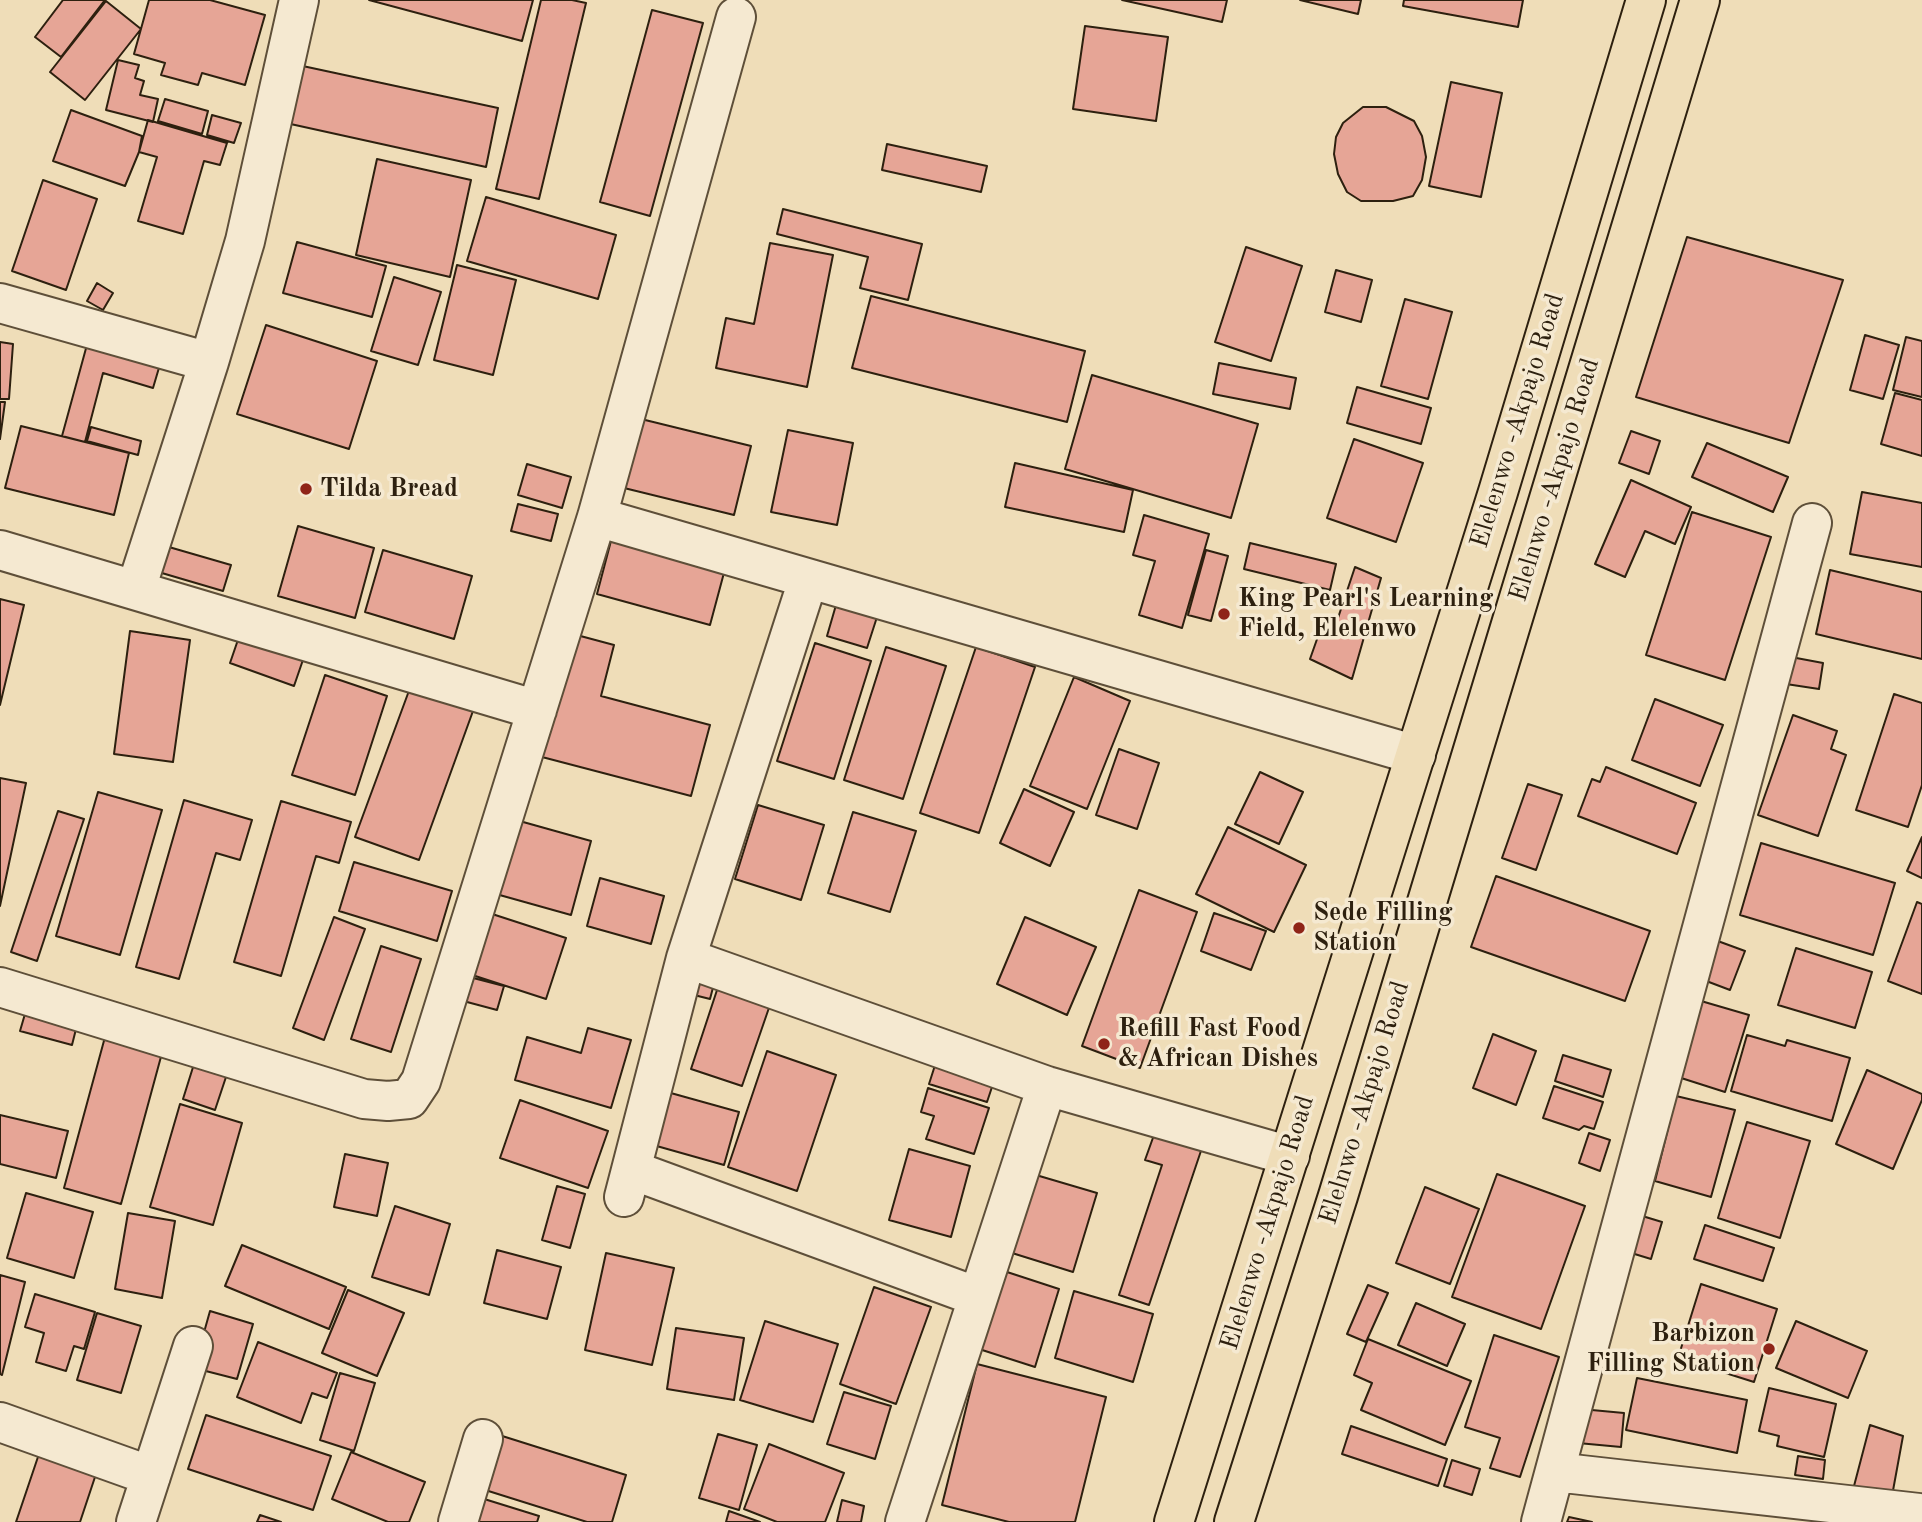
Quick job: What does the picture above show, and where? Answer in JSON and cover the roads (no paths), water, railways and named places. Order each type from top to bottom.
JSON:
[{"type":"main road","name":"Elelenwo -Akpajo Road","points":[[1174,1522],[1498,492],[1646,0]]},
{"type":"main road","name":"Elelnwo -Akpajo Road","points":[[1234,1522],[1338,1196],[1700,0]]},
{"type":"street","points":[[136,589],[245,241],[299,0]]},
{"type":"street","points":[[0,988],[364,1100],[409,1099],[421,1081],[597,517],[736,17]]},
{"type":"street","points":[[0,303],[209,362]]},
{"type":"street","points":[[597,517],[1416,755]]},
{"type":"street","points":[[1541,1522],[1812,523]]},
{"type":"street","points":[[0,550],[537,710]]},
{"type":"street","points":[[808,580],[686,958],[628,1184],[978,1297]]},
{"type":"street","points":[[686,958],[1047,1086],[1290,1156]]},
{"type":"street","points":[[905,1522],[1047,1086]]},
{"type":"street","points":[[136,1522],[193,1346]]},
{"type":"street","points":[[0,1422],[151,1476]]},
{"type":"street","points":[[458,1522],[483,1439]]},
{"type":"street","points":[[1555,1472],[1919,1512]]},
{"type":"place","name":"Tilda Bread","points":[[306,489]]},
{"type":"place","name":"King Pearl's Learning Field, Elelenwo","points":[[1224,614]]},
{"type":"place","name":"Sede Filling Station","points":[[1299,928]]},
{"type":"place","name":"Refill Fast Food & African Dishes","points":[[1104,1044]]},
{"type":"place","name":"Barbizon Filling Station","points":[[1769,1349]]}]
